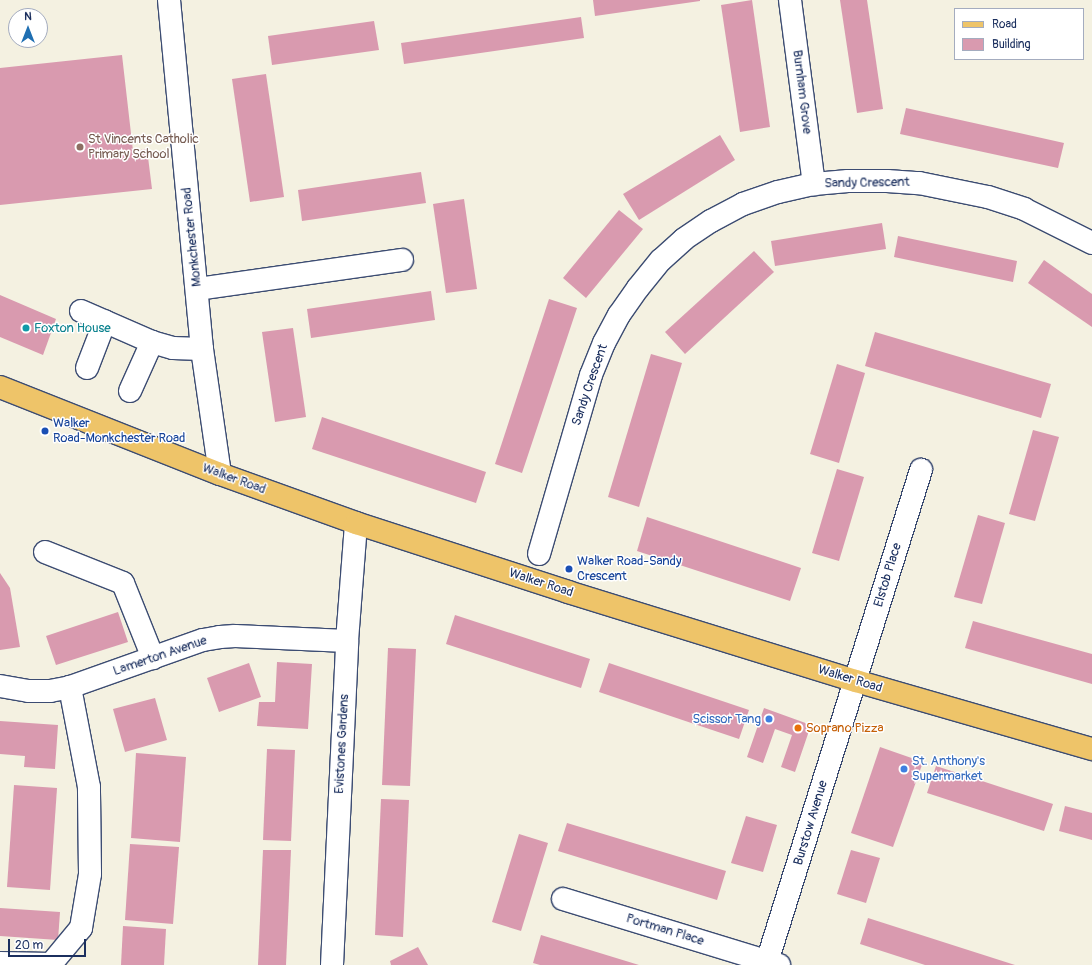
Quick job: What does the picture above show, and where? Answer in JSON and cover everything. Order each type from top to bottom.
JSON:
[{"type":"main road","name":"Walker Road","points":[[0,388],[220,474],[356,523],[568,592],[856,681],[1092,749]]},
{"type":"street","name":"Burnham Grove","points":[[790,0],[814,184]]},
{"type":"street","name":"Monkchester Road","points":[[173,1],[202,349],[220,474]]},
{"type":"street","name":"Sandy Crescent","points":[[539,554],[591,375],[604,343],[615,322],[638,288],[662,260],[684,239],[743,204],[778,192],[814,184],[887,181],[919,183],[951,188],[988,197],[1024,209],[1092,243]]},
{"type":"street","points":[[198,289],[402,260]]},
{"type":"street","points":[[81,311],[152,342],[173,348],[202,349]]},
{"type":"street","points":[[87,368],[105,321]]},
{"type":"street","points":[[130,391],[152,342]]},
{"type":"street","name":"Elstob Place","points":[[856,681],[921,470]]},
{"type":"street","name":"Evistones Gardens","points":[[332,965],[347,641],[356,523]]},
{"type":"street","points":[[46,552],[123,583],[153,658]]},
{"type":"street","name":"Lamerton Avenue","points":[[0,686],[29,691],[50,691],[70,687],[204,640],[220,637],[235,636],[347,641]]},
{"type":"street","name":"Burstow Avenue","points":[[771,964],[856,681]]},
{"type":"street","points":[[0,963],[51,964],[80,928],[90,874],[89,787],[70,687]]},
{"type":"street","name":"Portman Place","points":[[563,899],[771,964]]},
{"type":"building","points":[[593,0],[700,0],[700,1],[595,16]]},
{"type":"building","points":[[752,0],[770,127],[740,132],[721,5]]},
{"type":"building","points":[[840,0],[867,0],[883,109],[857,113]]},
{"type":"building","points":[[581,17],[584,38],[404,64],[401,43]]},
{"type":"building","points":[[374,21],[379,50],[272,65],[268,36]]},
{"type":"building","points":[[122,55],[133,151],[147,149],[152,189],[0,205],[0,68]]},
{"type":"building","points":[[266,74],[284,197],[250,202],[232,79]]},
{"type":"building","points":[[906,108],[1064,143],[1058,168],[900,134]]},
{"type":"building","points":[[720,135],[735,160],[639,220],[623,194]]},
{"type":"building","points":[[421,172],[426,203],[302,221],[298,190]]},
{"type":"building","points":[[464,199],[477,289],[446,293],[433,204]]},
{"type":"building","points":[[619,210],[643,229],[586,298],[563,278]]},
{"type":"building","points":[[882,223],[886,249],[775,266],[771,241]]},
{"type":"building","points":[[898,236],[1017,261],[1013,282],[894,257]]},
{"type":"building","points":[[754,251],[774,272],[685,354],[665,332]]},
{"type":"building","points":[[1044,260],[1092,294],[1092,327],[1028,283]]},
{"type":"building","points":[[431,291],[435,320],[311,338],[307,309]]},
{"type":"building","name":"Foxton House","points":[[0,295],[56,319],[43,355],[0,337]]},
{"type":"building","points":[[549,299],[577,308],[522,473],[495,464]]},
{"type":"building","points":[[293,328],[306,417],[275,422],[262,332]]},
{"type":"building","points":[[875,332],[1051,384],[1041,418],[865,366]]},
{"type":"building","points":[[651,354],[682,363],[639,507],[608,497]]},
{"type":"building","points":[[837,364],[865,373],[839,463],[810,454]]},
{"type":"building","points":[[322,417],[486,472],[476,503],[312,449]]},
{"type":"building","points":[[1033,430],[1059,437],[1035,521],[1009,514]]},
{"type":"building","points":[[837,469],[864,477],[839,561],[812,553]]},
{"type":"building","points":[[978,515],[1005,523],[982,604],[954,597]]},
{"type":"building","points":[[647,517],[801,568],[790,601],[637,551]]},
{"type":"building","points":[[0,573],[10,588],[20,647],[0,650]]},
{"type":"building","points":[[118,612],[128,642],[56,665],[46,636]]},
{"type":"building","points":[[455,615],[590,659],[581,688],[446,644]]},
{"type":"building","points":[[973,621],[1092,654],[1092,684],[965,648]]},
{"type":"building","points":[[388,648],[416,649],[410,786],[382,785]]},
{"type":"building","points":[[277,662],[312,664],[308,729],[257,726],[259,702],[275,702]]},
{"type":"building","points":[[249,663],[261,697],[219,712],[207,678]]},
{"type":"building","points":[[609,663],[749,710],[739,739],[599,692]]},
{"type":"building","points":[[155,698],[167,740],[125,752],[113,709]]},
{"type":"building","points":[[764,708],[811,725],[795,772],[781,767],[792,735],[775,729],[763,763],[747,757]]},
{"type":"building","points":[[0,721],[58,725],[55,769],[24,767],[25,756],[0,754]]},
{"type":"building","points":[[880,747],[923,762],[893,847],[851,833]]},
{"type":"building","points":[[267,749],[295,750],[291,841],[263,840]]},
{"type":"building","points":[[136,753],[186,757],[180,842],[131,838]]},
{"type":"building","points":[[936,766],[1053,804],[1044,831],[927,793]]},
{"type":"building","points":[[14,785],[57,788],[50,890],[7,887]]},
{"type":"building","points":[[381,799],[409,800],[403,937],[375,935]]},
{"type":"building","points":[[1065,806],[1092,813],[1092,840],[1059,831]]},
{"type":"building","points":[[746,816],[777,825],[763,872],[731,863]]},
{"type":"building","points":[[567,823],[726,871],[717,900],[558,851]]},
{"type":"building","points":[[519,834],[548,843],[521,931],[492,922]]},
{"type":"building","points":[[130,844],[179,847],[173,924],[125,920]]},
{"type":"building","points":[[263,850],[291,850],[286,965],[258,965]]},
{"type":"building","points":[[851,850],[880,858],[866,903],[837,894]]},
{"type":"building","points":[[0,908],[60,912],[58,940],[0,936]]},
{"type":"building","points":[[868,918],[1015,965],[925,965],[860,944]]},
{"type":"building","points":[[123,926],[166,929],[164,965],[121,965]]},
{"type":"building","points":[[541,935],[639,965],[540,965],[533,963]]},
{"type":"building","points":[[418,947],[428,965],[391,965],[390,961]]},
{"type":"place","name":"St Vincents Catholic Primary School","points":[[80,147]]},
{"type":"place","name":"Foxton House","points":[[26,328]]},
{"type":"place","name":"Walker Road-Monkchester Road","points":[[45,431]]},
{"type":"place","name":"Walker Road-Sandy Crescent","points":[[569,569]]},
{"type":"place","name":"Scissor Tang","points":[[769,719]]},
{"type":"place","name":"Soprano Pizza","points":[[798,728]]},
{"type":"place","name":"St. Anthony's Supermarket","points":[[904,769]]}]
